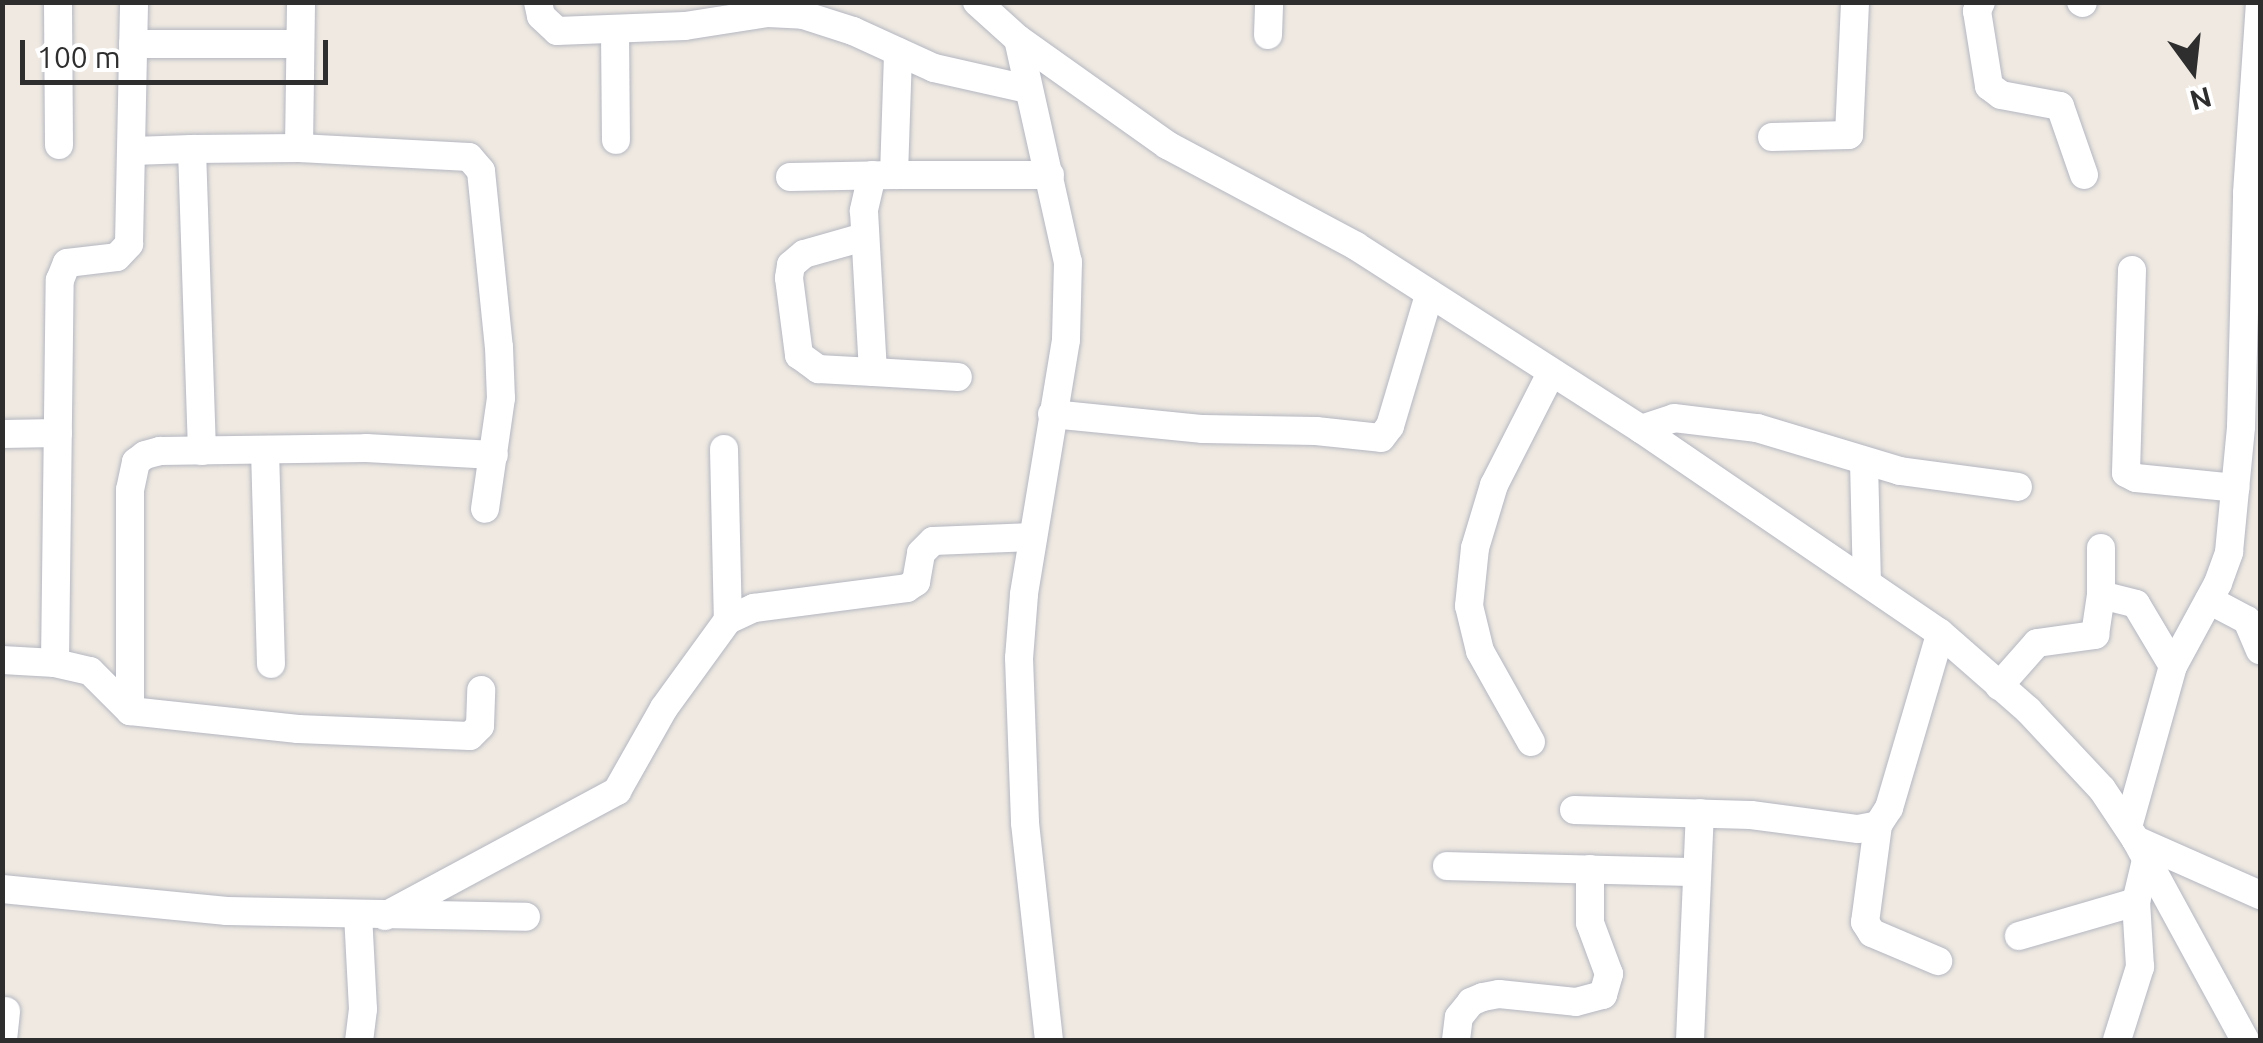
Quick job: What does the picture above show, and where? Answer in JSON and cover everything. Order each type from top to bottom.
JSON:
[{"type":"street","points":[[58,2],[59,145]]},
{"type":"street","points":[[56,662],[62,271],[78,258],[126,252],[134,2]]},
{"type":"street","points":[[299,148],[301,2]]},
{"type":"street","points":[[538,2],[541,16],[557,31],[606,31],[685,14],[786,13],[853,32],[981,82],[1026,89]]},
{"type":"street","points":[[596,2],[606,31],[616,140]]},
{"type":"street","points":[[976,2],[1018,39],[1168,144],[1356,246],[1641,429],[1868,581],[1940,635],[2078,760],[2136,842],[2245,1040]]},
{"type":"street","points":[[1268,35],[1269,2]]},
{"type":"street","points":[[1772,137],[1844,137],[1851,130],[1855,2]]},
{"type":"street","points":[[1981,2],[1977,11],[1989,86],[2001,95],[2060,106],[2084,176]]},
{"type":"street","points":[[2117,1040],[2141,958],[2136,842],[2173,666],[2226,568],[2236,488],[2247,194],[2260,2]]},
{"type":"street","points":[[1018,39],[1026,89],[1064,232],[1068,296],[1019,658],[1025,823],[1048,1040]]},
{"type":"street","points":[[133,44],[300,44]]},
{"type":"street","points":[[873,372],[864,237],[883,175],[898,52]]},
{"type":"street","points":[[132,150],[299,148],[476,161],[499,347],[501,398],[486,509]]},
{"type":"street","points":[[192,149],[202,451]]},
{"type":"street","points":[[790,177],[1050,175]]},
{"type":"street","points":[[864,237],[804,254],[790,265],[797,346],[805,362],[818,369],[958,377]]},
{"type":"street","points":[[2132,270],[2126,473],[2136,478],[2236,488]]},
{"type":"street","points":[[1052,414],[1203,429],[1316,431],[1382,438],[1390,426],[1430,295]]},
{"type":"street","points":[[1531,742],[1480,651],[1468,606],[1475,548],[1494,485],[1550,372]]},
{"type":"street","points":[[1641,429],[1674,418],[1705,420],[1757,428],[1864,462],[1946,480],[2018,487]]},
{"type":"street","points":[[2,434],[58,432]]},
{"type":"street","points":[[130,712],[132,472],[145,455],[366,448],[494,455]]},
{"type":"street","points":[[724,449],[728,620]]},
{"type":"street","points":[[264,450],[271,664]]},
{"type":"street","points":[[1864,462],[1868,581]]},
{"type":"street","points":[[371,915],[618,790],[664,708],[728,620],[754,608],[908,588],[916,582],[921,553],[933,541],[1034,537]]},
{"type":"street","points":[[2000,686],[2037,644],[2095,635],[2101,596],[2101,548]]},
{"type":"street","points":[[2101,596],[2136,604],[2173,666]]},
{"type":"street","points":[[2209,600],[2247,620],[2260,650]]},
{"type":"street","points":[[1938,962],[1872,932],[1864,922],[1878,825],[1889,808],[1940,635]]},
{"type":"street","points":[[2,660],[56,662],[90,670],[130,712],[223,724],[470,736],[480,726],[481,690]]},
{"type":"street","points":[[1574,810],[1700,813],[1858,829],[1878,825]]},
{"type":"street","points":[[1690,1040],[1700,813]]},
{"type":"street","points":[[2136,842],[2260,895]]},
{"type":"street","points":[[1447,866],[1698,872]]},
{"type":"street","points":[[1456,1040],[1459,1017],[1470,1002],[1483,997],[1499,994],[1576,1002],[1603,995],[1609,974],[1590,922],[1590,869]]},
{"type":"street","points":[[2,889],[226,911],[526,916]]},
{"type":"street","points":[[2019,936],[2136,902]]},
{"type":"street","points":[[359,1040],[371,915]]},
{"type":"street","points":[[3,1040],[6,1011]]}]
